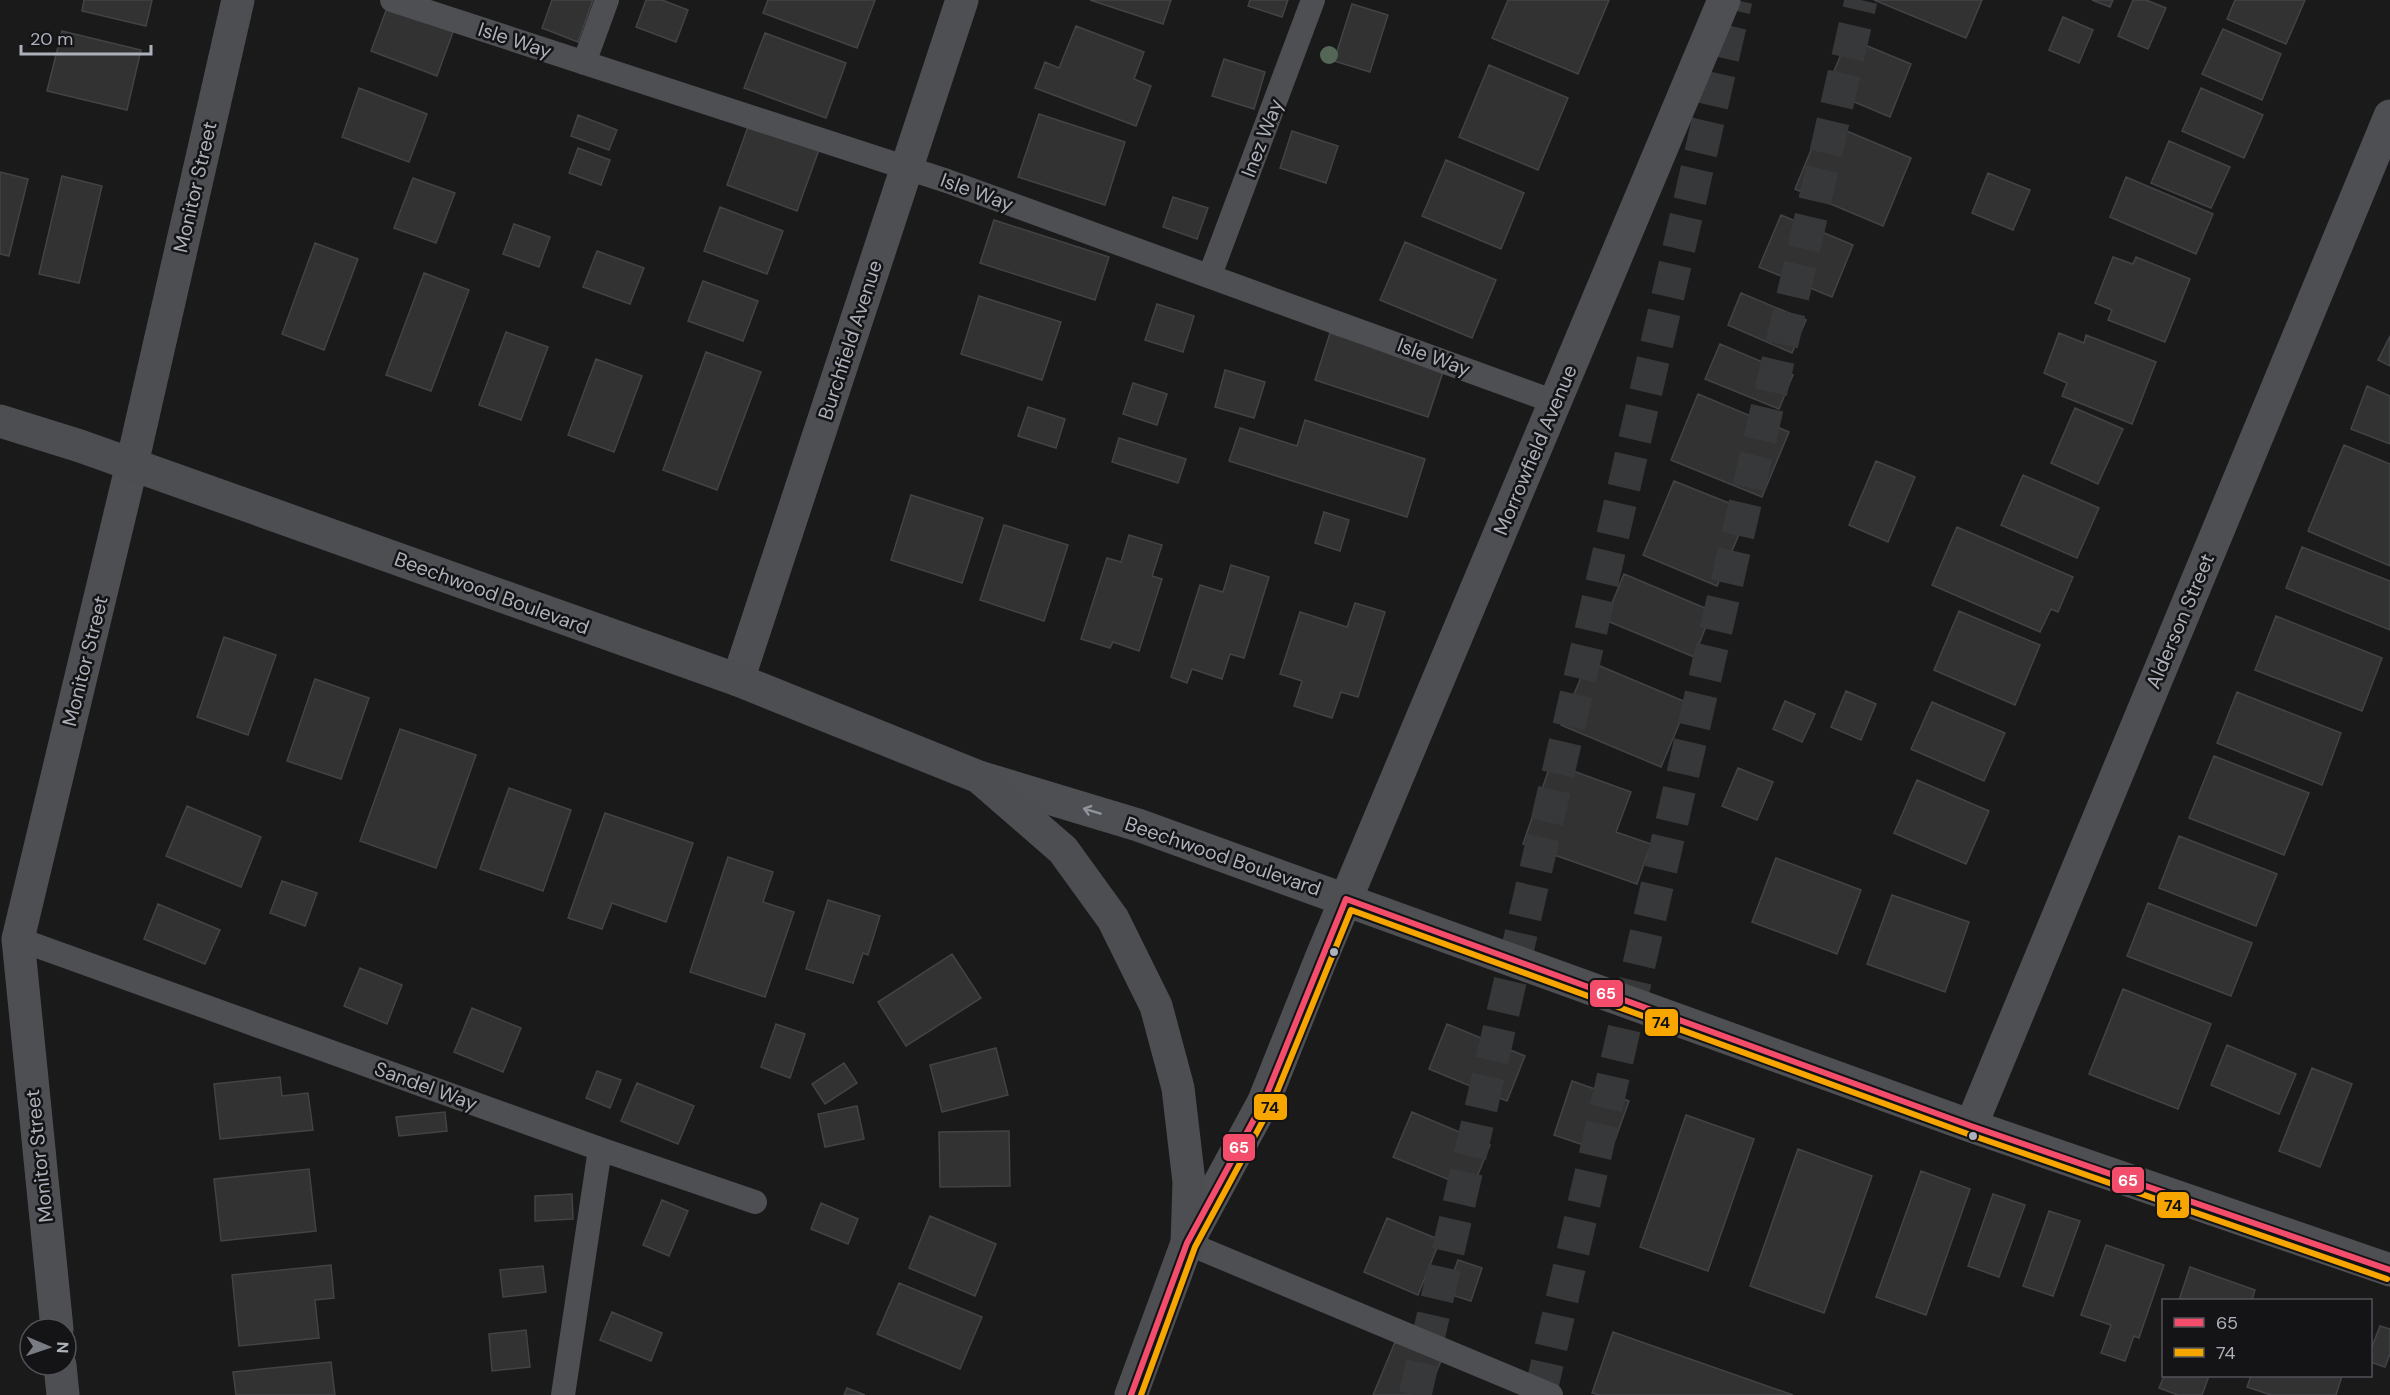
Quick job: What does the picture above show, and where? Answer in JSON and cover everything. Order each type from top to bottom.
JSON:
[{"type":"street","name":"Monitor Street","points":[[56,1317],[18,939],[132,464],[237,0]]},
{"type":"street","name":"Burchfield Avenue","points":[[738,680],[962,0]]},
{"type":"street","name":"Morrowfield Avenue","points":[[1346,899],[1724,0]]},
{"type":"street","name":"Alderson Street","points":[[1971,1126],[2390,116]]},
{"type":"street","name":"Beechwood Boulevard","points":[[0,421],[132,464],[738,680],[979,777],[1138,825],[1346,899],[1264,1101],[1187,1243],[1131,1395]]},
{"type":"street","name":"Beechwood Boulevard","points":[[979,777],[1063,850],[1113,919],[1156,1006],[1178,1088],[1189,1182],[1187,1243]]},
{"type":"street","points":[[1346,899],[1971,1126],[2390,1270]]},
{"type":"street","points":[[61,1377],[63,1395]]},
{"type":"lane","name":"Isle Way","points":[[392,0],[907,167],[1556,402]]},
{"type":"lane","points":[[585,63],[607,0]]},
{"type":"lane","name":"Inez Way","points":[[1210,275],[1314,0]]},
{"type":"lane","name":"Sandel Way","points":[[18,939],[600,1149],[755,1202]]},
{"type":"lane","points":[[563,1395],[600,1149]]},
{"type":"lane","points":[[1187,1243],[1551,1395]]},
{"type":"building","points":[[84,0],[152,0],[146,26],[82,11]]},
{"type":"building","points":[[552,0],[593,0],[578,42],[542,28]]},
{"type":"building","points":[[646,0],[662,0],[688,10],[676,42],[636,27]]},
{"type":"building","points":[[768,0],[875,0],[857,48],[763,13]]},
{"type":"building","points":[[1090,0],[1171,0],[1163,24]]},
{"type":"building","points":[[1250,0],[1288,0],[1282,17],[1248,6]]},
{"type":"building","points":[[1508,0],[1609,0],[1578,74],[1492,38]]},
{"type":"building","points":[[1874,0],[1982,0],[1966,38]]},
{"type":"building","points":[[2092,0],[2113,0],[2110,7]]},
{"type":"building","points":[[2133,0],[2146,0],[2166,8],[2148,49],[2118,36]]},
{"type":"building","points":[[2235,0],[2305,0],[2286,44],[2227,19]]},
{"type":"building","points":[[1352,4],[1388,15],[1370,72],[1334,61]]},
{"type":"building","points":[[387,8],[453,32],[437,76],[371,51]]},
{"type":"building","points":[[2063,17],[2093,30],[2079,63],[2049,50]]},
{"type":"building","points":[[1076,26],[1144,52],[1134,79],[1151,86],[1136,126],[1035,88],[1045,62],[1059,68]]},
{"type":"building","points":[[2223,29],[2281,54],[2262,100],[2202,74]]},
{"type":"building","points":[[62,31],[141,50],[127,110],[47,91]]},
{"type":"building","points":[[765,33],[846,63],[826,118],[744,88]]},
{"type":"building","points":[[1848,38],[1911,64],[1890,117],[1826,90]]},
{"type":"building","points":[[1224,59],[1265,72],[1254,109],[1212,96]]},
{"type":"building","points":[[1489,65],[1568,98],[1538,170],[1459,137]]},
{"type":"building","points":[[359,88],[427,114],[409,162],[342,137]]},
{"type":"building","points":[[2201,88],[2263,115],[2244,158],[2182,131]]},
{"type":"building","points":[[1039,114],[1125,142],[1105,205],[1018,177]]},
{"type":"building","points":[[578,115],[617,130],[609,150],[571,136]]},
{"type":"building","points":[[750,121],[820,147],[797,211],[727,185]]},
{"type":"building","points":[[1823,121],[1911,158],[1883,226],[1795,189]]},
{"type":"building","points":[[1292,131],[1338,146],[1326,183],[1280,168]]},
{"type":"building","points":[[2169,141],[2230,167],[2211,208],[2151,183]]},
{"type":"building","points":[[578,148],[610,160],[601,185],[569,173]]},
{"type":"building","points":[[1446,160],[1524,193],[1501,249],[1422,216]]},
{"type":"building","points":[[0,172],[28,179],[9,256],[0,254]]},
{"type":"building","points":[[1988,173],[2030,190],[2013,230],[1972,213]]},
{"type":"building","points":[[62,176],[102,186],[79,283],[39,274]]},
{"type":"building","points":[[2126,177],[2213,214],[2196,254],[2110,217]]},
{"type":"building","points":[[413,178],[455,193],[436,243],[394,228]]},
{"type":"building","points":[[1173,197],[1208,208],[1197,239],[1163,227]]},
{"type":"building","points":[[720,207],[783,231],[767,274],[704,251]]},
{"type":"building","points":[[1781,215],[1853,245],[1832,297],[1759,267]]},
{"type":"building","points":[[994,220],[1109,257],[1095,300],[980,263]]},
{"type":"building","points":[[514,224],[550,237],[539,267],[503,254]]},
{"type":"building","points":[[1405,242],[1496,280],[1472,338],[1380,300]]},
{"type":"building","points":[[315,243],[358,259],[324,350],[282,334]]},
{"type":"building","points":[[597,251],[644,268],[630,304],[583,287]]},
{"type":"building","points":[[2113,257],[2133,264],[2136,257],[2190,279],[2165,342],[2108,320],[2112,310],[2095,303]]},
{"type":"building","points":[[424,273],[469,290],[431,391],[386,375]]},
{"type":"building","points":[[703,281],[758,301],[743,341],[688,321]]},
{"type":"building","points":[[1741,293],[1806,320],[1792,353],[1728,325]]},
{"type":"building","points":[[979,296],[1061,322],[1042,380],[961,354]]},
{"type":"building","points":[[1157,304],[1194,316],[1183,352],[1145,340]]},
{"type":"building","points":[[506,332],[548,347],[521,420],[479,405]]},
{"type":"building","points":[[1330,333],[1444,369],[1428,417],[1315,380]]},
{"type":"building","points":[[2059,333],[2084,343],[2086,335],[2156,362],[2132,424],[2062,396],[2067,383],[2044,373]]},
{"type":"building","points":[[2390,336],[2390,366],[2378,360]]},
{"type":"building","points":[[1720,344],[1793,375],[1779,409],[1705,379]]},
{"type":"building","points":[[706,352],[761,372],[717,490],[663,470]]},
{"type":"building","points":[[596,359],[642,376],[614,452],[568,435]]},
{"type":"building","points":[[1225,370],[1265,382],[1254,418],[1215,407]]},
{"type":"building","points":[[1133,383],[1167,394],[1157,425],[1123,414]]},
{"type":"building","points":[[2367,386],[2390,396],[2390,444],[2351,429]]},
{"type":"building","points":[[1698,394],[1789,432],[1762,497],[1671,460]]},
{"type":"building","points":[[1028,407],[1065,419],[1056,448],[1018,436]]},
{"type":"building","points":[[2075,408],[2123,429],[2098,484],[2051,463]]},
{"type":"building","points":[[1305,420],[1425,459],[1407,517],[1229,461],[1240,428],[1297,446]]},
{"type":"building","points":[[1119,438],[1186,459],[1178,483],[1112,462]]},
{"type":"building","points":[[2344,445],[2390,464],[2390,566],[2308,531]]},
{"type":"building","points":[[1876,461],[1915,477],[1888,542],[1849,525]]},
{"type":"building","points":[[2023,475],[2099,508],[2077,558],[2001,525]]},
{"type":"building","points":[[1674,481],[1749,511],[1717,586],[1643,555]]},
{"type":"building","points":[[911,495],[983,518],[962,583],[891,560]]},
{"type":"building","points":[[1324,512],[1349,520],[1340,551],[1315,543]]},
{"type":"building","points":[[1004,525],[1068,545],[1044,621],[980,600]]},
{"type":"building","points":[[1957,527],[2073,577],[2058,612],[2051,609],[2040,632],[1932,585]]},
{"type":"building","points":[[1129,535],[1162,545],[1152,576],[1162,579],[1139,651],[1113,642],[1110,648],[1081,639],[1107,558],[1121,562]]},
{"type":"building","points":[[2302,547],[2390,581],[2390,630],[2286,588]]},
{"type":"building","points":[[1231,565],[1269,577],[1244,658],[1230,654],[1222,679],[1192,669],[1187,683],[1171,677],[1200,585],[1223,592]]},
{"type":"building","points":[[1624,574],[1712,611],[1694,657],[1605,620]]},
{"type":"building","points":[[1355,603],[1385,612],[1358,697],[1341,692],[1332,718],[1294,706],[1302,681],[1280,674],[1300,612],[1347,627]]},
{"type":"building","points":[[1959,611],[2040,645],[2015,705],[1934,670]]},
{"type":"building","points":[[2276,616],[2382,658],[2362,711],[2255,670]]},
{"type":"building","points":[[224,637],[276,655],[248,735],[197,717]]},
{"type":"building","points":[[1588,661],[1688,703],[1661,767],[1561,725]]},
{"type":"building","points":[[315,679],[369,698],[341,779],[287,761]]},
{"type":"building","points":[[1846,691],[1876,704],[1861,740],[1831,727]]},
{"type":"building","points":[[2237,692],[2341,733],[2322,785],[2217,743]]},
{"type":"building","points":[[1785,701],[1815,714],[1802,742],[1773,729]]},
{"type":"building","points":[[1932,702],[2005,733],[1984,781],[1911,749]]},
{"type":"building","points":[[400,729],[476,755],[436,868],[360,841]]},
{"type":"building","points":[[2214,756],[2309,793],[2284,855],[2189,818]]},
{"type":"building","points":[[1551,763],[1631,792],[1616,832],[1651,844],[1637,884],[1523,844]]},
{"type":"building","points":[[1738,768],[1773,782],[1757,820],[1722,806]]},
{"type":"building","points":[[1917,780],[1989,811],[1966,864],[1894,833]]},
{"type":"building","points":[[509,788],[571,810],[543,891],[480,869]]},
{"type":"building","points":[[187,806],[261,837],[241,887],[166,856]]},
{"type":"building","points":[[605,813],[693,843],[666,922],[612,903],[602,929],[568,918]]},
{"type":"building","points":[[2179,836],[2277,874],[2256,926],[2159,888]]},
{"type":"building","points":[[728,857],[773,872],[763,902],[794,912],[765,997],[690,972]]},
{"type":"building","points":[[1776,858],[1861,890],[1837,954],[1752,922]]},
{"type":"building","points":[[282,881],[317,893],[305,926],[270,913]]},
{"type":"building","points":[[1892,895],[1969,922],[1945,992],[1867,964]]},
{"type":"building","points":[[828,900],[880,916],[868,955],[863,953],[853,983],[806,969]]},
{"type":"building","points":[[2148,903],[2252,943],[2231,996],[2127,956]]},
{"type":"building","points":[[158,904],[220,930],[205,964],[144,939]]},
{"type":"building","points":[[952,954],[981,998],[906,1046],[878,1002]]},
{"type":"building","points":[[360,968],[402,985],[387,1024],[344,1006]]},
{"type":"building","points":[[2123,989],[2211,1024],[2178,1109],[2089,1074]]},
{"type":"building","points":[[472,1008],[521,1028],[503,1072],[454,1052]]},
{"type":"building","points":[[776,1024],[805,1034],[790,1078],[761,1067]]},
{"type":"building","points":[[1447,1024],[1525,1056],[1507,1101],[1429,1069]]},
{"type":"building","points":[[2227,1045],[2296,1074],[2279,1114],[2211,1085]]},
{"type":"building","points":[[996,1048],[1008,1095],[942,1112],[930,1065]]},
{"type":"building","points":[[844,1063],[857,1083],[825,1104],[812,1084]]},
{"type":"building","points":[[2312,1068],[2352,1084],[2320,1167],[2279,1151]]},
{"type":"building","points":[[597,1071],[621,1080],[610,1108],[586,1098]]},
{"type":"building","points":[[280,1077],[282,1096],[308,1093],[313,1130],[220,1139],[214,1084]]},
{"type":"building","points":[[1572,1081],[1629,1101],[1610,1154],[1554,1135]]},
{"type":"building","points":[[637,1083],[694,1106],[678,1144],[621,1121]]},
{"type":"building","points":[[857,1106],[864,1139],[825,1147],[818,1114]]},
{"type":"building","points":[[445,1112],[447,1131],[399,1136],[396,1117]]},
{"type":"building","points":[[1412,1112],[1490,1145],[1472,1189],[1393,1157]]},
{"type":"building","points":[[1686,1115],[1754,1139],[1708,1271],[1640,1247]]},
{"type":"building","points":[[1009,1131],[1010,1186],[940,1187],[939,1132]]},
{"type":"building","points":[[1798,1149],[1872,1176],[1824,1313],[1750,1286]]},
{"type":"building","points":[[309,1169],[316,1231],[221,1241],[214,1179]]},
{"type":"building","points":[[1921,1171],[1970,1189],[1926,1315],[1876,1297]]},
{"type":"building","points":[[572,1194],[573,1219],[535,1221],[535,1196]]},
{"type":"building","points":[[1993,1194],[2025,1205],[1999,1277],[1968,1266]]},
{"type":"building","points":[[662,1200],[688,1211],[669,1256],[643,1245]]},
{"type":"building","points":[[821,1203],[858,1219],[848,1244],[811,1229]]},
{"type":"building","points":[[2049,1211],[2080,1221],[2053,1296],[2023,1286]]},
{"type":"building","points":[[930,1216],[996,1244],[975,1296],[909,1268]]},
{"type":"building","points":[[1387,1218],[1440,1240],[1418,1295],[1364,1272]]},
{"type":"building","points":[[2106,1245],[2164,1265],[2139,1338],[2134,1336],[2125,1361],[2101,1353],[2111,1325],[2081,1315]]},
{"type":"building","points":[[1458,1260],[1482,1268],[1471,1301],[1446,1293]]},
{"type":"building","points":[[331,1265],[334,1298],[315,1300],[319,1338],[239,1346],[232,1275]]},
{"type":"building","points":[[543,1266],[546,1292],[503,1297],[500,1270]]},
{"type":"building","points":[[2190,1267],[2255,1290],[2252,1299],[2179,1299]]},
{"type":"building","points":[[899,1283],[982,1317],[960,1369],[877,1334]]},
{"type":"building","points":[[612,1312],[662,1333],[651,1361],[600,1340]]},
{"type":"building","points":[[2380,1326],[2390,1329],[2390,1354],[2385,1367],[2372,1363],[2372,1347]]},
{"type":"building","points":[[526,1330],[530,1367],[492,1371],[489,1334]]},
{"type":"building","points":[[1613,1332],[1793,1395],[1599,1395],[1592,1393]]},
{"type":"building","points":[[1395,1342],[1441,1361],[1427,1395],[1373,1395]]},
{"type":"building","points":[[331,1362],[335,1395],[236,1395],[233,1372]]},
{"type":"building","points":[[2164,1377],[2209,1377],[2202,1395],[2178,1395],[2159,1388]]},
{"type":"building","points":[[2251,1377],[2342,1377],[2336,1395],[2271,1395],[2247,1387]]},
{"type":"building","points":[[847,1388],[865,1395],[844,1395]]},
{"type":"tunnel","points":[[1415,1395],[1736,0]]},
{"type":"tunnel","points":[[1540,1395],[1861,0]]},
{"type":"transit line","name":"65","points":[[1346,899],[1971,1126],[2390,1270]]},
{"type":"transit line","name":"65","points":[[1131,1395],[1187,1243],[1264,1101],[1346,899]]},
{"type":"transit line","name":"74","points":[[1141,1395],[1195,1247],[1272,1104],[1351,910],[1968,1134],[2387,1279]]}]
